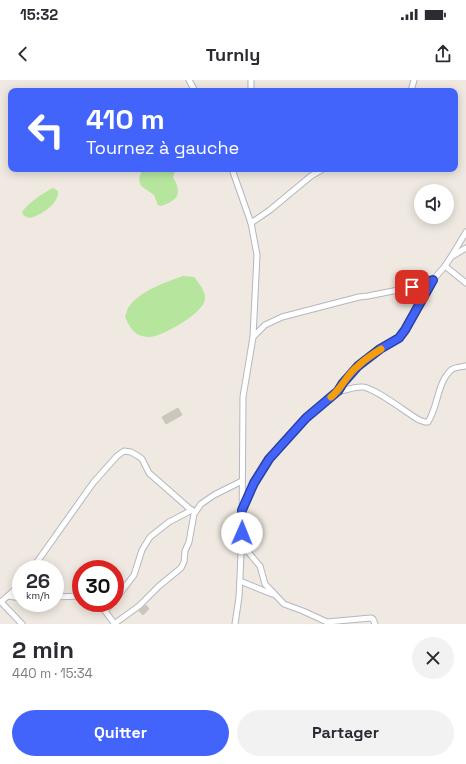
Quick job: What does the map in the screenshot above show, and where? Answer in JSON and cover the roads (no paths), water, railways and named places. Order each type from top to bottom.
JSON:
[{"type":"street","points":[[233,172],[251,223],[257,255],[253,337],[243,397],[242,533],[240,581],[235,624]]},
{"type":"street","points":[[251,223],[318,172]]},
{"type":"street","points":[[242,510],[254,483],[269,459],[306,418],[338,391],[358,366],[380,349],[399,338],[433,280],[445,266],[466,232]]},
{"type":"street","points":[[451,257],[466,248]]},
{"type":"street","points":[[445,266],[466,283]]},
{"type":"street","points":[[253,337],[265,325],[282,317],[359,297],[412,287],[433,280]]},
{"type":"street","points":[[338,391],[359,387],[369,388],[419,420],[428,422],[445,378],[450,371],[455,368],[466,366]]},
{"type":"street","points":[[38,560],[93,483],[124,451],[131,452],[142,459],[149,473],[191,510]]},
{"type":"street","points":[[124,588],[134,575],[142,550],[150,537],[169,522],[197,508],[209,498],[242,480]]},
{"type":"street","points":[[106,612],[114,624],[139,606],[159,586],[181,568],[184,562],[185,551],[189,542],[192,522],[197,508]]},
{"type":"street","points":[[242,533],[249,553],[260,566],[265,584],[284,604],[327,622],[371,618],[375,624]]},
{"type":"street","points":[[240,581],[275,595]]},
{"type":"street","points":[[12,592],[1,602],[22,624]]},
{"type":"street","points":[[8,596],[12,597]]}]
